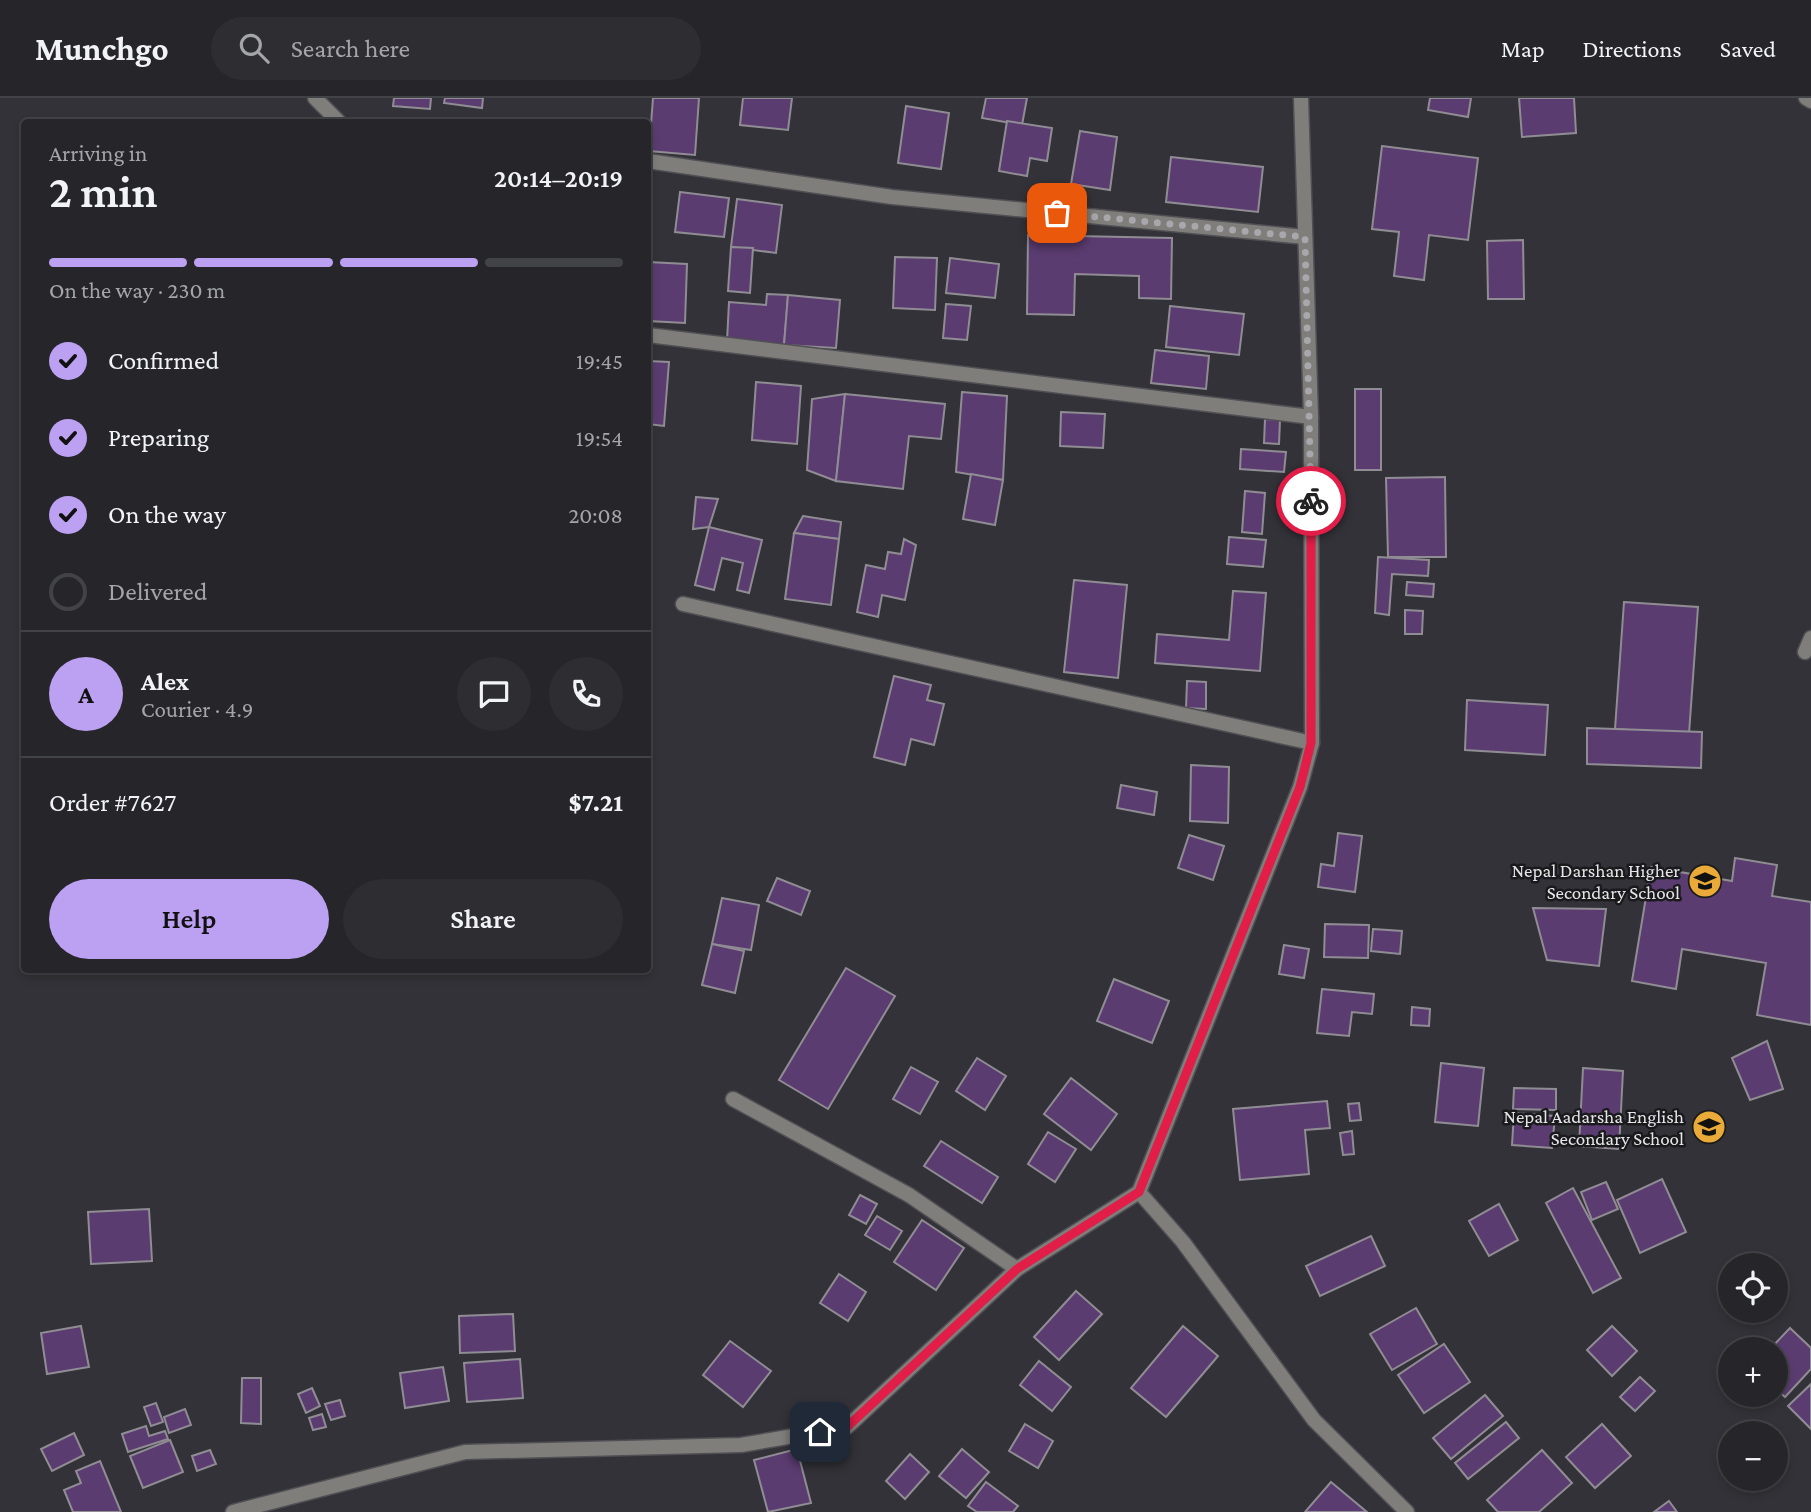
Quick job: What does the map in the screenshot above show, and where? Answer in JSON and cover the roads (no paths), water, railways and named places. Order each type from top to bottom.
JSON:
[{"type":"street","points":[[315,98],[336,119]]},
{"type":"street","points":[[233,1512],[465,1451],[741,1446],[847,1427],[1017,1269],[1139,1192],[1300,787],[1311,743],[1311,417],[1301,98]]},
{"type":"street","points":[[1806,98],[1811,101]]},
{"type":"street","points":[[651,161],[892,197],[1305,237]]},
{"type":"street","points":[[651,335],[1311,417]]},
{"type":"street","points":[[683,604],[1311,743]]},
{"type":"street","points":[[1805,652],[1811,638]]},
{"type":"street","points":[[733,1099],[909,1195],[1017,1269]]},
{"type":"street","points":[[1139,1192],[1183,1242],[1314,1420],[1407,1512]]},
{"type":"place","name":"Nepal Darshan Higher Secondary School","points":[[1705,881]]},
{"type":"place","name":"Nepal Aadarsha English Secondary School","points":[[1709,1127]]}]
